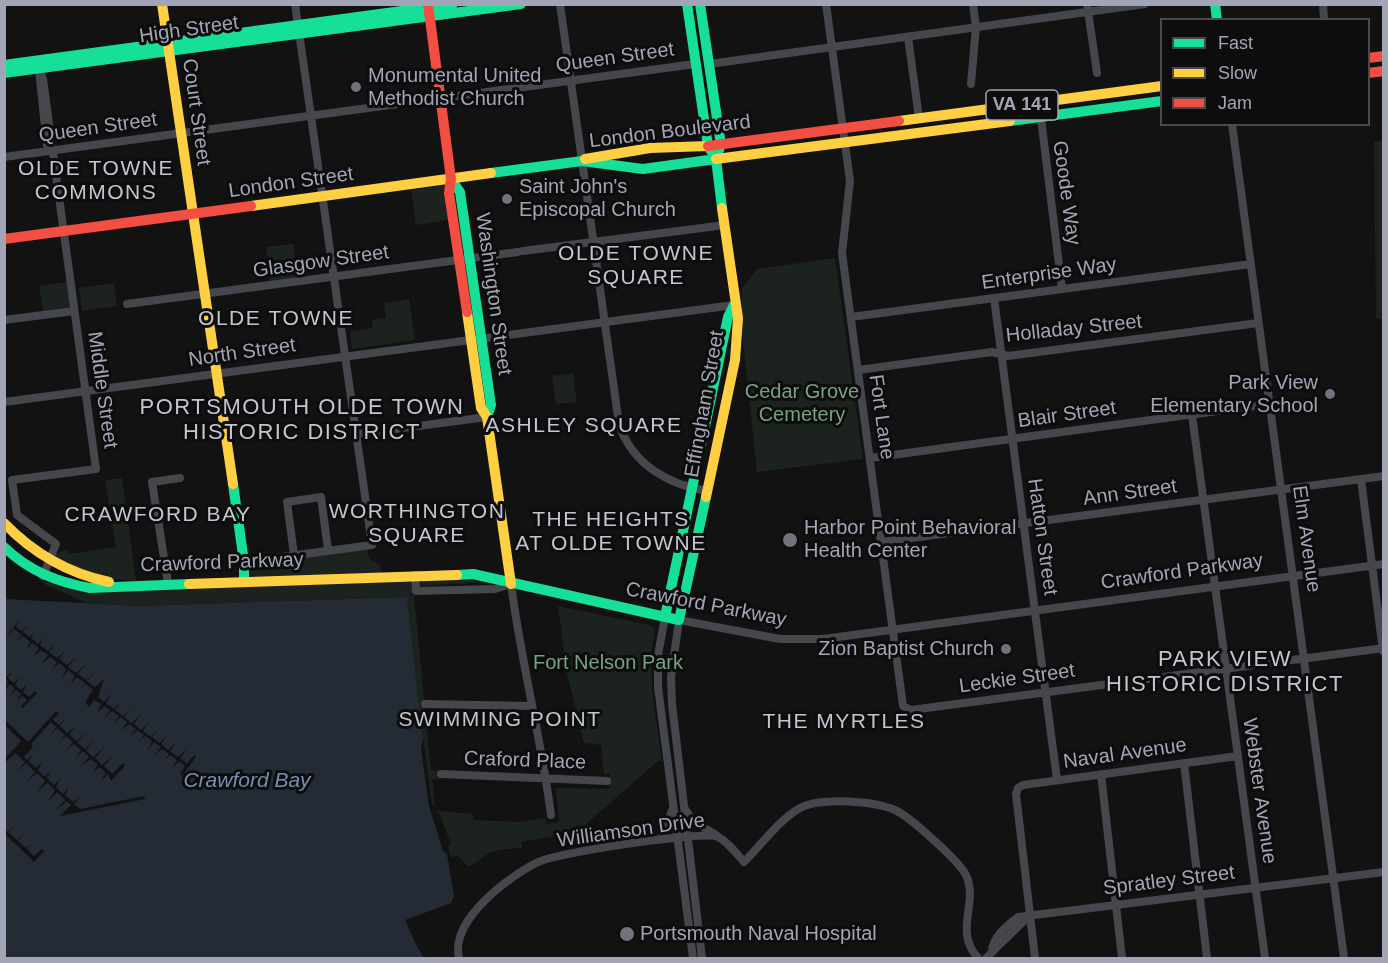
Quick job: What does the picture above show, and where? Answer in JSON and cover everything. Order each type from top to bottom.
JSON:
[{"type":"main road","name":"Court Street","points":[[162,4],[244,562],[244,580]]},
{"type":"main road","name":"High Street","points":[[4,64],[38,64],[169,47],[453,4]]},
{"type":"main road","name":"High Street","points":[[429,9],[520,4]]},
{"type":"main road","name":"Effingham Street","points":[[679,620],[735,360],[738,318],[734,305],[716,159],[708,146],[687,4]]},
{"type":"main road","name":"Effingham Street","points":[[700,4],[721,145],[716,159]]},
{"type":"main road","name":"Washington Street","points":[[429,9],[451,179],[460,192],[470,339],[481,408],[487,417],[510,584]]},
{"type":"main road","name":"High Street","points":[[4,73],[38,64]]},
{"type":"main road","name":"London Boulevard","points":[[582,161],[591,156],[635,150],[721,145],[1160,86]]},
{"type":"main road","name":"London Boulevard","points":[[582,161],[643,168],[846,144],[1160,101]]},
{"type":"main road","name":"London Street","points":[[4,239],[582,161]]},
{"type":"main road","name":"Washington Street","points":[[464,259],[482,338],[491,405],[487,417]]},
{"type":"main road","name":"Effingham Street","points":[[665,617],[728,317],[734,305]]},
{"type":"main road","name":"Crawford Parkway","points":[[4,523],[21,542],[50,563],[83,577],[129,585]]},
{"type":"main road","name":"Crawford Parkway","points":[[4,547],[43,576],[90,588],[244,580],[474,574],[510,584],[679,620]]},
{"type":"street","points":[[244,562],[372,545],[296,4]]},
{"type":"street","points":[[560,4],[619,424],[629,447],[651,470],[692,489],[708,491]]},
{"type":"street","name":"Fort Lane","points":[[826,4],[850,181],[842,253],[902,703],[905,708]]},
{"type":"street","points":[[971,84],[976,27],[973,4]]},
{"type":"street","points":[[709,64],[976,27],[1087,8],[1145,4]]},
{"type":"street","points":[[1087,8],[1097,73]]},
{"type":"street","points":[[908,37],[919,118]]},
{"type":"street","name":"Middle Street","points":[[38,64],[43,79],[96,469],[12,480],[16,515],[56,544],[50,563]]},
{"type":"street","name":"Queen Street","points":[[4,157],[695,64]]},
{"type":"street","name":"Goode Way","points":[[1039,102],[1062,289]]},
{"type":"street","name":"Elm Avenue","points":[[1232,126],[1344,958]]},
{"type":"street","name":"Glasgow Street","points":[[128,304],[725,225]]},
{"type":"street","name":"Enterprise Way","points":[[851,317],[1251,264]]},
{"type":"street","name":"Hatton Street","points":[[993,298],[1057,780]]},
{"type":"street","name":"North Street","points":[[4,402],[734,305]]},
{"type":"street","points":[[4,320],[74,311]]},
{"type":"street","name":"Holladay Street","points":[[858,370],[992,352],[1008,356],[1258,323]]},
{"type":"street","name":"Blair Street","points":[[870,458],[1269,404]]},
{"type":"street","name":"Webster Avenue","points":[[1192,415],[1265,958]]},
{"type":"street","points":[[357,434],[487,417]]},
{"type":"street","name":"Ann Street","points":[[881,543],[1383,476]]},
{"type":"street","points":[[168,583],[152,482],[180,478]]},
{"type":"street","points":[[1360,479],[1383,653]]},
{"type":"street","points":[[294,555],[287,501],[321,497],[328,550]]},
{"type":"street","points":[[43,576],[50,563]]},
{"type":"street","name":"Crawford Parkway","points":[[679,620],[780,639],[823,639],[1383,564]]},
{"type":"street","points":[[415,575],[416,591],[495,589],[510,584]]},
{"type":"street","name":"Washington Street","points":[[510,584],[524,677],[541,740],[551,815]]},
{"type":"street","name":"Effingham Street","points":[[665,617],[657,672],[693,958]]},
{"type":"street","name":"Effingham Street","points":[[679,620],[671,677],[683,807],[702,958]]},
{"type":"street","name":"Leckie Street","points":[[905,708],[911,710],[1383,648]]},
{"type":"street","points":[[425,704],[532,706]]},
{"type":"street","name":"Naval Avenue","points":[[1030,915],[1016,794],[1018,788],[1023,785],[1057,780],[1238,756]]},
{"type":"street","points":[[1184,763],[1207,958]]},
{"type":"street","name":"Craford Place","points":[[441,774],[607,781]]},
{"type":"street","points":[[1101,774],[1122,958]]},
{"type":"street","name":"Williamson Drive","points":[[459,958],[461,932],[474,913],[491,895],[537,862],[661,839],[717,836],[744,862],[787,819],[809,805],[831,801],[895,809],[915,823],[955,861],[966,876],[969,889],[967,938],[978,958]]},
{"type":"street","points":[[661,839],[673,807]]},
{"type":"street","points":[[683,807],[693,821],[717,836]]},
{"type":"street","name":"Spratley Street","points":[[1030,915],[1383,872]]},
{"type":"street","points":[[986,958],[992,952],[992,945],[1000,933],[1018,917],[1030,915],[1035,958]]},
{"type":"green space","points":[[1384,140],[1383,320],[1376,318],[1374,142]]},
{"type":"green space","points":[[445,185],[449,220],[416,225],[411,190]]},
{"type":"green space","points":[[293,244],[298,278],[270,282],[266,247]]},
{"type":"green space","name":"Cedar Grove Cemetery","points":[[835,258],[863,459],[757,472],[742,331],[742,288],[757,269]]},
{"type":"green space","points":[[67,282],[70,307],[43,311],[39,286]]},
{"type":"green space","points":[[114,283],[117,306],[82,311],[79,288]]},
{"type":"green space","points":[[409,299],[415,340],[352,349],[350,331],[373,328],[372,320],[386,318],[384,303]]},
{"type":"green space","points":[[573,373],[577,402],[556,404],[552,376]]},
{"type":"green space","points":[[122,478],[136,581],[99,578],[55,560],[56,554],[66,549],[69,554],[116,547],[105,480]]},
{"type":"green space","points":[[366,548],[370,559],[380,565],[383,580],[454,578],[487,582],[420,586],[409,596],[414,595],[431,770],[441,771],[441,779],[432,779],[435,805],[430,805],[407,597],[140,606],[87,603],[44,584],[46,581],[80,589],[253,584],[254,576],[250,571],[255,560]]},
{"type":"green space","name":"Fort Nelson Park","points":[[558,606],[653,626],[655,630],[651,663],[652,680],[662,761],[657,762],[577,832],[522,842],[522,848],[492,852],[468,866],[458,856],[448,857],[437,811],[473,814],[473,820],[520,822],[545,818],[546,824],[559,822],[556,788],[609,789],[610,774],[604,774],[601,745],[584,743],[567,673]]},
{"type":"water","name":"Crawford Bay","points":[[407,597],[430,805],[444,834],[457,900],[453,904],[407,921],[427,958],[5,958],[5,599],[140,606]]},
{"type":"pier","points":[[20,619],[16,627],[22,631],[28,625],[23,632],[30,637],[35,630],[31,638],[38,644],[44,637],[40,645],[48,651],[56,643],[49,652],[57,658],[66,650],[59,659],[67,665],[76,657],[68,667],[76,673],[85,665],[78,674],[86,680],[95,672],[87,681],[95,687],[104,679],[98,697],[104,702],[112,693],[106,703],[114,709],[122,701],[115,710],[123,716],[131,707],[124,717],[132,723],[141,714],[134,724],[141,730],[150,721],[143,731],[151,737],[159,728],[152,737],[159,743],[168,735],[161,744],[168,750],[177,742],[170,751],[178,757],[187,749],[180,758],[187,764],[194,755],[196,757],[182,776],[180,774],[185,766],[179,761],[172,769],[177,760],[170,755],[163,762],[169,754],[162,749],[154,756],[161,747],[154,742],[147,751],[152,741],[145,736],[137,743],[144,735],[137,730],[129,737],[136,729],[129,724],[121,731],[127,722],[120,717],[112,725],[119,716],[112,711],[104,718],[110,710],[105,706],[97,713],[101,704],[94,700],[89,707],[85,702],[93,690],[86,684],[78,691],[85,683],[77,677],[70,685],[75,676],[68,670],[62,679],[66,669],[59,663],[51,671],[57,662],[50,657],[42,664],[48,655],[41,650],[33,657],[39,648],[32,643],[26,650],[30,642],[23,636],[16,642],[22,635],[14,629],[6,637]]},
{"type":"pier","points":[[12,670],[8,678],[14,683],[20,677],[15,685],[21,690],[27,684],[23,692],[29,697],[35,691],[37,693],[23,708],[21,706],[27,700],[22,696],[16,702],[21,694],[16,690],[10,696],[15,689],[10,684],[5,690],[8,683],[5,675],[7,677]]},
{"type":"pier","points":[[56,711],[59,713],[53,720],[59,725],[66,717],[60,726],[67,733],[76,726],[69,734],[76,741],[86,732],[77,742],[85,749],[95,740],[86,750],[93,757],[105,747],[95,758],[102,765],[114,755],[104,766],[112,774],[123,763],[125,766],[111,781],[108,774],[100,782],[106,773],[99,767],[92,774],[98,765],[91,759],[82,765],[89,757],[83,751],[75,759],[81,750],[74,744],[66,750],[73,742],[66,736],[58,743],[65,735],[57,728],[50,736],[56,727],[51,722],[31,744],[33,747],[24,757],[27,760],[33,754],[29,761],[36,768],[42,762],[38,770],[45,777],[51,770],[47,778],[54,785],[60,779],[56,787],[63,794],[69,787],[65,795],[73,802],[80,797],[74,804],[80,809],[144,796],[145,799],[60,816],[71,805],[67,801],[56,810],[65,800],[57,792],[48,802],[55,790],[47,783],[37,792],[45,781],[37,773],[26,782],[35,772],[26,763],[16,772],[25,762],[15,753],[5,763],[5,759],[21,741],[5,725],[5,720],[28,742]]},
{"type":"pier","points":[[423,738],[433,811],[440,814],[451,844],[448,846],[460,900],[458,904],[407,921],[427,958],[424,958],[417,947],[405,920],[451,903],[454,896],[447,854],[443,851],[429,806],[421,749]]},
{"type":"pier","points":[[13,826],[9,833],[17,840],[23,835],[18,841],[26,848],[32,844],[27,849],[34,856],[42,849],[44,851],[34,862],[5,834],[5,829],[8,832]]},
{"type":"traffic: fast","points":[[4,65],[453,4]]},
{"type":"traffic: fast","points":[[4,73],[521,4]]},
{"type":"traffic: fast","points":[[687,4],[708,146],[711,151]]},
{"type":"traffic: fast","points":[[700,4],[721,145],[719,150]]},
{"type":"traffic: fast","points":[[1215,4],[1217,18]]},
{"type":"traffic: fast","points":[[1010,121],[1160,101]]},
{"type":"traffic: fast","points":[[491,173],[582,161],[643,169],[716,159],[722,208]]},
{"type":"traffic: fast","points":[[451,179],[460,192],[491,405],[487,417]]},
{"type":"traffic: fast","points":[[665,617],[728,317],[734,305]]},
{"type":"traffic: fast","points":[[233,484],[244,562],[244,580]]},
{"type":"traffic: fast","points":[[457,575],[473,574],[679,620],[706,497]]},
{"type":"traffic: fast","points":[[4,547],[33,569],[66,582],[90,588],[189,584]]},
{"type":"traffic: slow","points":[[162,4],[233,484]]},
{"type":"traffic: slow","points":[[899,121],[1160,86]]},
{"type":"traffic: slow","points":[[716,159],[1010,121]]},
{"type":"traffic: slow","points":[[585,159],[650,148],[708,146]]},
{"type":"traffic: slow","points":[[251,206],[491,173]]},
{"type":"traffic: slow","points":[[706,497],[735,360],[738,318],[722,208]]},
{"type":"traffic: slow","points":[[467,312],[481,408],[487,417],[511,584]]},
{"type":"traffic: slow","points":[[4,523],[27,544],[52,561],[65,568],[109,582]]},
{"type":"traffic: slow","points":[[189,584],[457,575]]},
{"type":"traffic: jam","points":[[428,4],[451,179],[449,193],[467,312]]},
{"type":"traffic: jam","points":[[1370,58],[1384,56]]},
{"type":"traffic: jam","points":[[1370,73],[1384,71]]},
{"type":"traffic: jam","points":[[708,146],[899,121]]},
{"type":"traffic: jam","points":[[4,239],[251,206]]},
{"type":"place","name":"Monumental United Methodist Church","points":[[356,87]]},
{"type":"place","name":"Saint John's Episcopal Church","points":[[507,199]]},
{"type":"place","name":"Park View Elementary School","points":[[1330,394]]},
{"type":"place","name":"Harbor Point Behavioral Health Center","points":[[790,540]]},
{"type":"place","name":"Zion Baptist Church","points":[[1006,649]]},
{"type":"place","name":"Portsmouth Naval Hospital","points":[[627,934]]},
{"type":"district","name":"OLDE TOWNE COMMONS","points":[[96,181]]},
{"type":"district","name":"OLDE TOWNE SQUARE","points":[[636,266]]},
{"type":"district","name":"OLDE TOWNE","points":[[276,319]]},
{"type":"district","name":"PORTSMOUTH OLDE TOWN HISTORIC DISTRICT","points":[[302,420]]},
{"type":"district","name":"ASHLEY SQUARE","points":[[584,426]]},
{"type":"district","name":"CRAWFORD BAY","points":[[158,515]]},
{"type":"district","name":"WORTHINGTON SQUARE","points":[[417,524]]},
{"type":"district","name":"THE HEIGHTS AT OLDE TOWNE","points":[[611,532]]},
{"type":"district","name":"PARK VIEW HISTORIC DISTRICT","points":[[1225,672]]},
{"type":"district","name":"SWIMMING POINT","points":[[500,720]]},
{"type":"district","name":"THE MYRTLES","points":[[844,722]]}]
